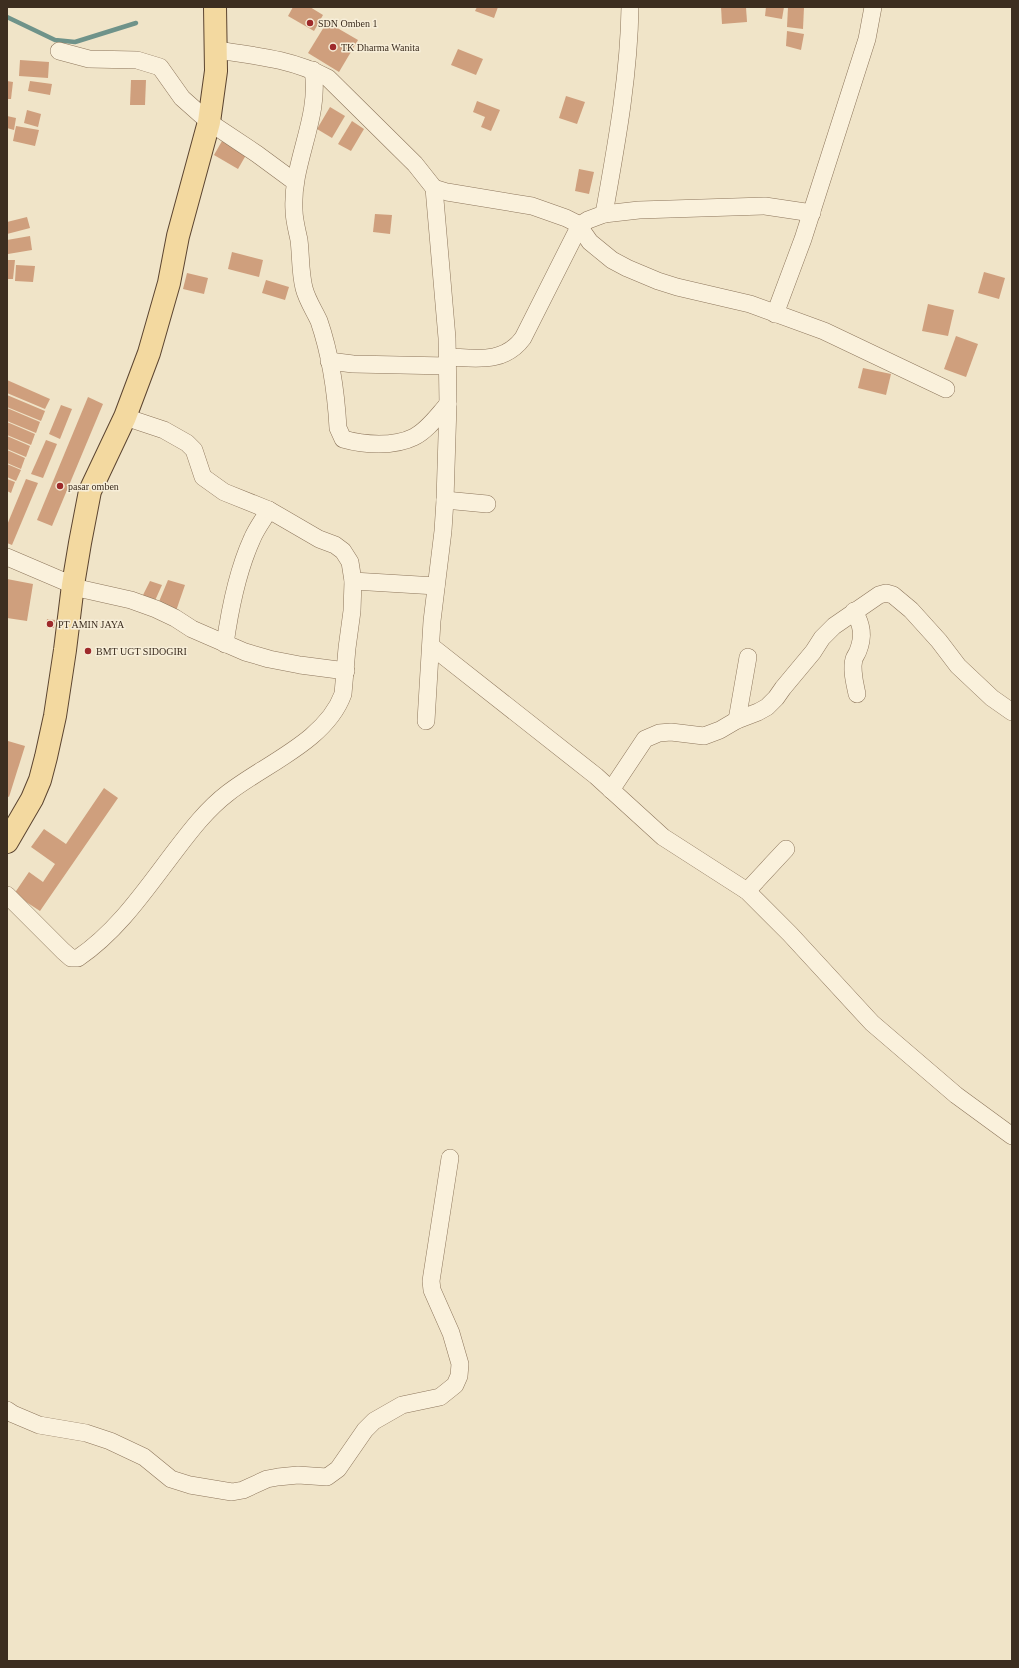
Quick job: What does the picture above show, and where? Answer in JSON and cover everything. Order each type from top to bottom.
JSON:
[{"type":"main road","points":[[7,842],[32,799],[40,780],[46,757],[55,716],[66,650],[73,585],[90,491],[125,417],[149,354],[169,283],[180,229],[209,122],[216,71],[217,50],[215,7]]},
{"type":"street","points":[[604,214],[620,127],[630,29],[630,7]]},
{"type":"street","points":[[775,314],[804,240],[867,39],[873,7]]},
{"type":"street","points":[[217,50],[286,61],[313,70],[328,78],[339,87],[415,164],[434,188],[444,290],[448,361],[448,404],[445,500],[432,620],[426,721]]},
{"type":"street","points":[[59,51],[89,59],[137,60],[160,67],[182,98],[209,122],[295,182]]},
{"type":"street","points":[[313,70],[315,81],[314,102],[295,182],[294,210],[301,276],[304,289],[318,320],[329,361],[336,390],[338,428],[343,439],[375,443],[394,443],[415,437],[448,404]]},
{"type":"street","points":[[434,188],[447,192],[532,206],[566,218],[580,225],[582,232],[590,242],[612,260],[627,268],[658,281],[750,304],[824,331],[946,389]]},
{"type":"street","points":[[329,361],[353,364],[448,361],[485,358],[509,353],[523,338],[580,225],[588,220],[604,214],[639,210],[765,206],[812,213]]},
{"type":"street","points":[[7,895],[63,951],[71,958],[78,958],[112,931],[202,816],[228,793],[278,760],[322,728],[341,700],[343,694],[352,611],[353,581],[350,562],[344,551],[335,545],[319,539],[269,510],[224,492],[203,477],[194,450],[187,443],[164,430],[125,417]]},
{"type":"street","points":[[445,500],[487,504]]},
{"type":"street","points":[[225,644],[229,618],[243,561],[252,538],[269,510]]},
{"type":"street","points":[[7,557],[92,592],[109,594],[156,609],[175,618],[192,629],[225,644],[269,659],[300,666],[346,671]]},
{"type":"street","points":[[353,581],[436,586]]},
{"type":"street","points":[[611,790],[645,739],[659,733],[671,732],[704,736],[720,730],[737,720],[767,707],[813,652],[822,638],[834,626],[879,595],[893,595],[911,610],[958,666],[992,698],[1012,712]]},
{"type":"street","points":[[854,611],[861,624],[862,631],[858,652],[854,659],[853,669],[857,694]]},
{"type":"street","points":[[431,646],[611,790],[663,837],[747,891],[790,934],[872,1023],[956,1095],[1012,1136]]},
{"type":"street","points":[[737,720],[748,657]]},
{"type":"street","points":[[747,891],[786,849]]},
{"type":"street","points":[[7,1410],[39,1426],[86,1434],[110,1441],[144,1457],[171,1479],[190,1485],[232,1492],[243,1490],[267,1479],[278,1477],[298,1475],[324,1477],[330,1475],[338,1469],[365,1430],[374,1421],[402,1405],[440,1397],[455,1384],[459,1376],[460,1364],[451,1334],[432,1290],[431,1281],[450,1158]]},
{"type":"building","name":"SDN Omben 1","points":[[293,7],[310,7],[323,15],[314,31],[288,16]]},
{"type":"building","points":[[477,7],[498,7],[494,18],[475,11]]},
{"type":"building","points":[[721,7],[746,7],[747,22],[722,24]]},
{"type":"building","points":[[766,7],[784,7],[782,19],[765,16]]},
{"type":"building","points":[[788,7],[804,7],[803,29],[787,27]]},
{"type":"building","name":"TK Dharma Wanita","points":[[327,22],[358,40],[339,72],[308,53]]},
{"type":"building","points":[[787,31],[804,34],[801,50],[786,46]]},
{"type":"building","points":[[458,49],[483,59],[476,75],[451,65]]},
{"type":"building","points":[[20,60],[49,62],[48,78],[19,76]]},
{"type":"building","points":[[131,80],[146,80],[145,105],[130,105]]},
{"type":"building","points":[[7,81],[13,82],[11,99],[7,99]]},
{"type":"building","points":[[30,81],[52,84],[50,95],[28,91]]},
{"type":"building","points":[[566,96],[585,102],[577,124],[559,118]]},
{"type":"building","points":[[477,101],[500,110],[491,131],[481,127],[485,117],[473,112]]},
{"type":"building","points":[[330,107],[345,116],[332,138],[317,129]]},
{"type":"building","points":[[27,110],[41,114],[38,127],[24,123]]},
{"type":"building","points":[[7,116],[16,118],[14,130],[7,128]]},
{"type":"building","points":[[352,121],[364,129],[351,151],[338,144]]},
{"type":"building","points":[[16,126],[39,130],[35,146],[13,141]]},
{"type":"building","points":[[222,141],[246,155],[238,169],[214,155]]},
{"type":"building","points":[[579,169],[594,172],[589,194],[575,191]]},
{"type":"building","points":[[375,214],[392,215],[390,234],[373,232]]},
{"type":"building","points":[[27,217],[30,228],[7,234],[7,222]]},
{"type":"building","points":[[30,236],[32,250],[8,254],[7,240]]},
{"type":"building","points":[[232,252],[263,260],[259,277],[228,269]]},
{"type":"building","points":[[7,260],[15,260],[13,279],[7,279]]},
{"type":"building","points":[[16,265],[35,266],[33,282],[15,281]]},
{"type":"building","points":[[984,272],[1005,278],[999,299],[978,293]]},
{"type":"building","points":[[187,273],[208,278],[204,294],[183,289]]},
{"type":"building","points":[[266,280],[289,287],[285,300],[262,293]]},
{"type":"building","points":[[928,304],[954,310],[948,336],[922,331]]},
{"type":"building","points":[[956,336],[978,344],[966,377],[944,369]]},
{"type":"building","points":[[863,368],[891,374],[886,395],[858,388]]},
{"type":"building","points":[[7,380],[50,399],[45,409],[7,393]]},
{"type":"building","points":[[7,395],[45,411],[41,421],[7,407]]},
{"type":"building","name":"pasar omben","points":[[88,397],[103,404],[52,526],[37,520]]},
{"type":"building","points":[[61,405],[72,409],[60,439],[49,434]]},
{"type":"building","points":[[7,408],[40,422],[36,433],[7,421]]},
{"type":"building","points":[[7,422],[35,434],[31,445],[7,435]]},
{"type":"building","points":[[7,436],[30,446],[26,457],[7,449]]},
{"type":"building","name":"pasar omben","points":[[46,440],[57,444],[43,478],[31,474]]},
{"type":"building","points":[[7,450],[25,458],[21,469],[7,463]]},
{"type":"building","points":[[7,464],[21,470],[16,481],[7,477]]},
{"type":"building","points":[[7,479],[15,482],[11,493],[7,491]]},
{"type":"building","points":[[26,479],[38,483],[12,545],[7,543],[7,525]]},
{"type":"building","points":[[7,579],[33,584],[27,621],[7,618]]},
{"type":"building","points":[[168,580],[185,585],[176,611],[158,604]]},
{"type":"building","points":[[150,581],[162,585],[153,605],[140,601]]},
{"type":"building","name":"PT AMIN JAYA","points":[[47,619],[55,620],[54,628],[46,627]]},
{"type":"building","points":[[8,741],[25,746],[9,797],[7,796]]},
{"type":"building","points":[[104,788],[118,798],[40,911],[14,894],[29,872],[43,882],[55,864],[31,847],[44,829],[66,844]]},
{"type":"waterway","points":[[7,17],[55,40],[75,42],[136,23]]},
{"type":"place","name":"SDN Omben 1","points":[[310,23]]},
{"type":"place","name":"TK Dharma Wanita","points":[[333,47]]},
{"type":"place","name":"pasar omben","points":[[60,486]]},
{"type":"place","name":"PT AMIN JAYA","points":[[50,624]]},
{"type":"place","name":"BMT UGT SIDOGIRI","points":[[88,651]]}]
